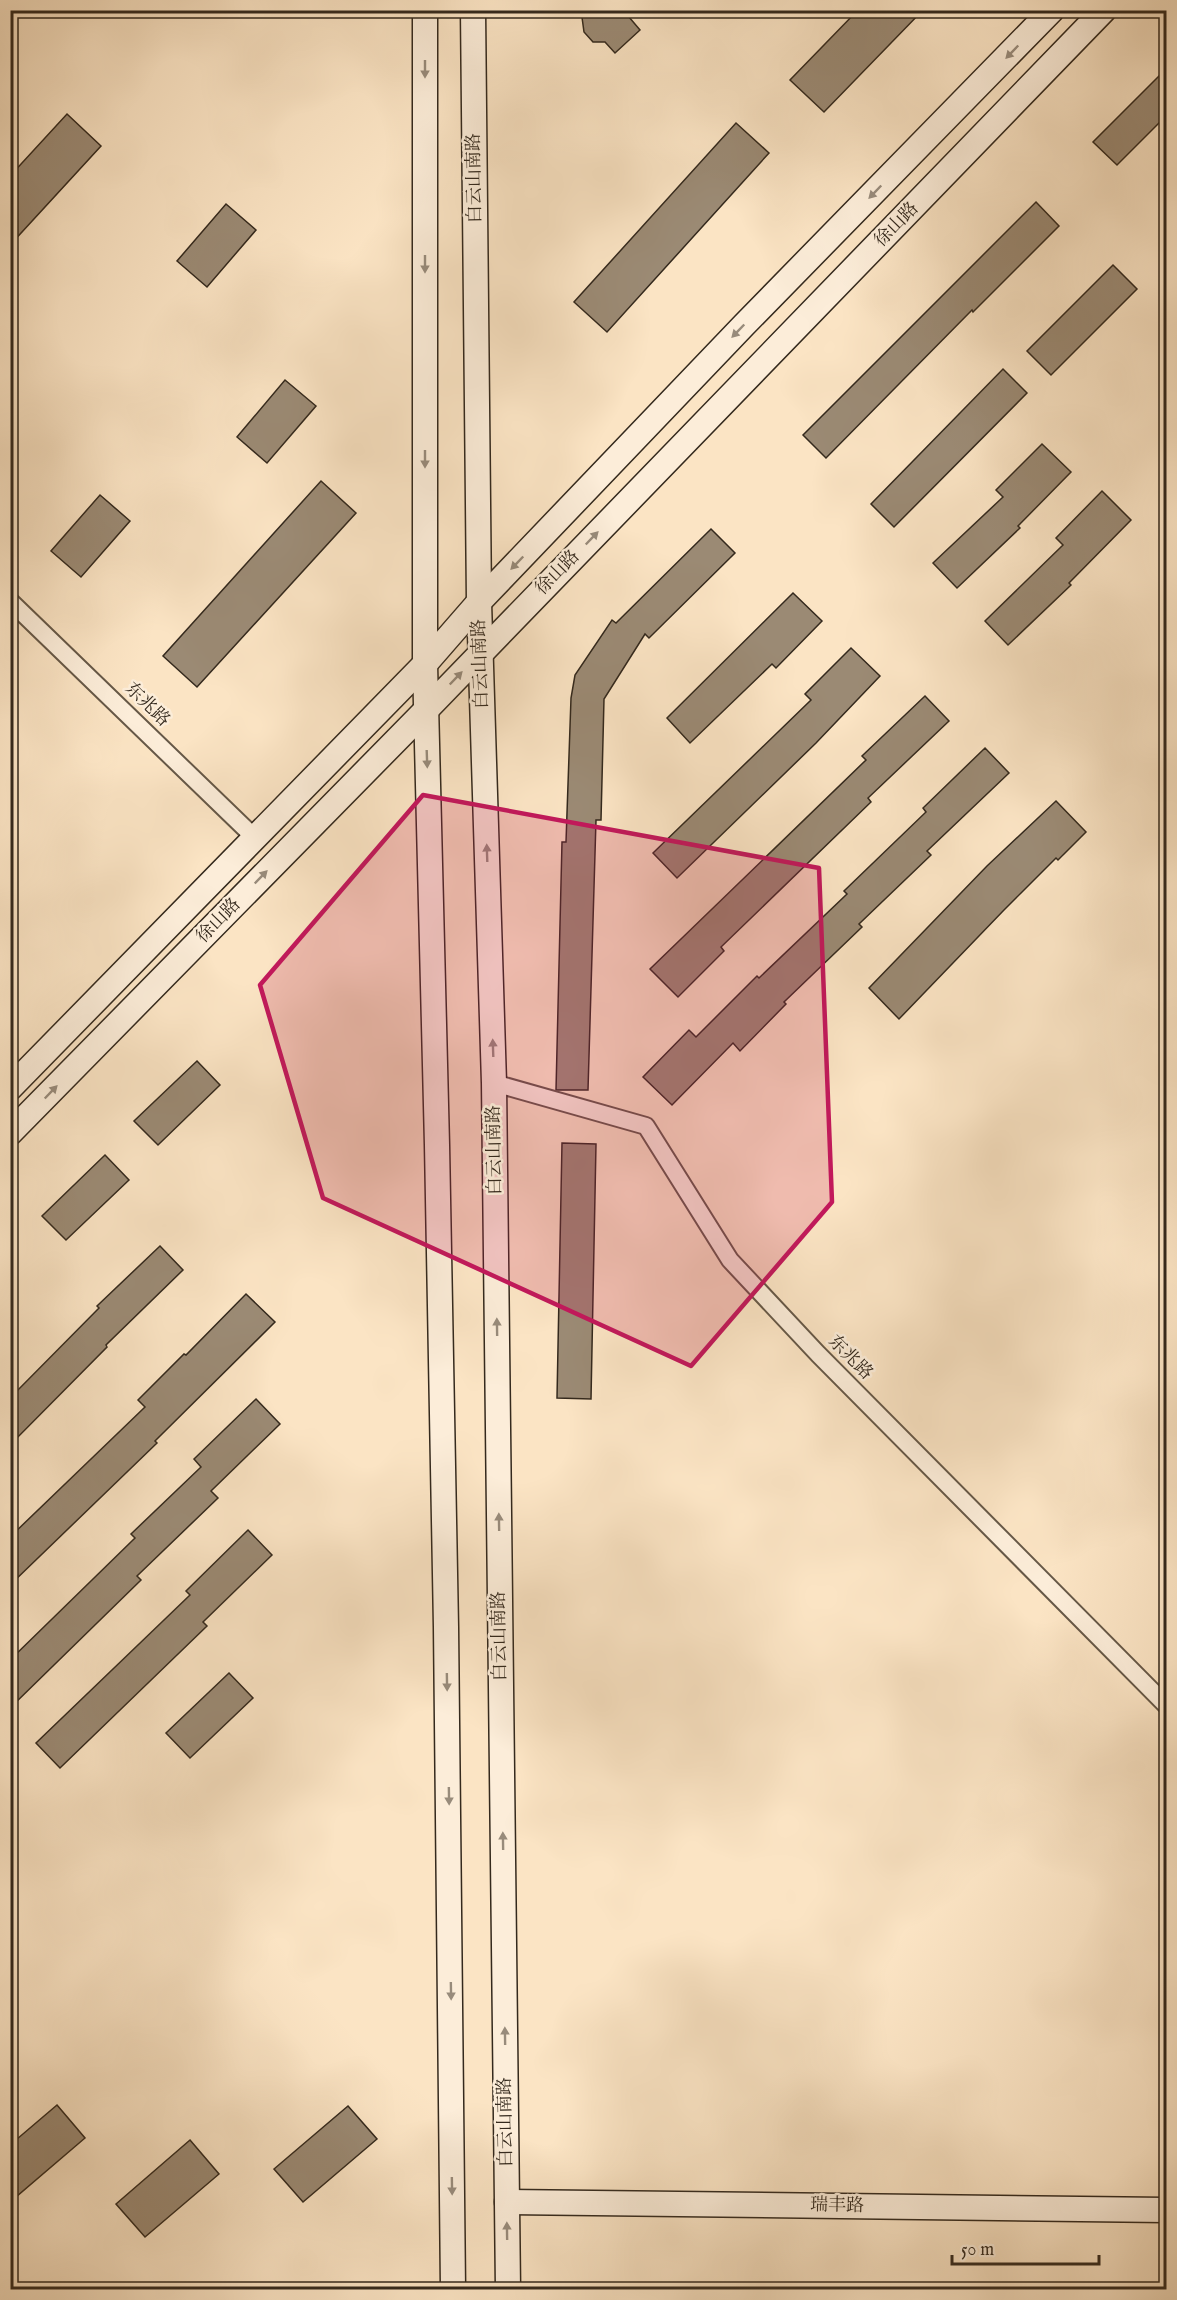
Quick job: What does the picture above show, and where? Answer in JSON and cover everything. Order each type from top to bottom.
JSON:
[{"type":"main road","points":[[425,10],[425,664],[448,1738],[453,2289]]},
{"type":"main road","name":"白云山南路","points":[[473,10],[479,602],[494,1083],[508,2289]]},
{"type":"main road","name":"徐山路","points":[[10,1088],[425,664],[479,602],[752,317],[1052,10]]},
{"type":"main road","name":"徐山路","points":[[10,1133],[426,710],[1104,10]]},
{"type":"main road","name":"瑞丰路","points":[[507,2202],[1167,2210]]},
{"type":"street","name":"东兆路","points":[[10,601],[255,838]]},
{"type":"street","name":"东兆路","points":[[494,1083],[646,1126],[730,1260],[819,1354],[1167,1705]]},
{"type":"highlighted area","points":[[423,795],[819,868],[832,1202],[691,1366],[323,1198],[260,985]]},
{"type":"building","points":[[581,10],[623,10],[640,30],[615,53],[605,42],[593,42],[584,32]]},
{"type":"building","points":[[858,10],[923,10],[824,112],[790,80]]},
{"type":"building","points":[[1167,68],[1167,115],[1117,165],[1093,142]]},
{"type":"building","points":[[67,114],[101,146],[10,245],[10,176]]},
{"type":"building","points":[[736,123],[769,153],[607,332],[574,302]]},
{"type":"building","points":[[1036,202],[1059,226],[973,312],[972,310],[826,458],[803,435]]},
{"type":"building","points":[[226,204],[256,230],[207,287],[177,261]]},
{"type":"building","points":[[1113,265],[1137,289],[1051,375],[1027,351]]},
{"type":"building","points":[[1003,369],[1027,393],[894,527],[871,504]]},
{"type":"building","points":[[285,380],[316,406],[267,463],[237,437]]},
{"type":"building","points":[[1042,444],[1071,472],[1018,526],[1020,528],[957,588],[933,563],[1003,497],[996,490]]},
{"type":"building","points":[[321,481],[356,513],[197,687],[163,656]]},
{"type":"building","points":[[1102,491],[1131,520],[1069,583],[1071,585],[1008,645],[985,621],[1063,545],[1056,538]]},
{"type":"building","points":[[100,495],[130,521],[81,577],[51,551]]},
{"type":"building","points":[[711,529],[735,553],[649,638],[645,634],[604,699],[601,820],[596,820],[588,1090],[556,1090],[562,842],[566,842],[571,698],[575,675],[612,620],[616,623]]},
{"type":"building","points":[[793,593],[822,621],[776,668],[772,664],[690,743],[667,718]]},
{"type":"building","points":[[851,648],[880,676],[816,743],[677,878],[653,853],[811,700],[805,694]]},
{"type":"building","points":[[925,696],[949,721],[868,798],[871,802],[721,947],[724,951],[678,997],[650,969],[866,760],[862,756]]},
{"type":"building","points":[[985,748],[1009,773],[927,851],[931,855],[859,924],[862,927],[784,1002],[786,1004],[740,1051],[733,1043],[672,1105],[643,1077],[689,1030],[696,1037],[757,976],[759,978],[847,894],[844,891],[926,812],[923,808]]},
{"type":"building","points":[[1056,801],[1086,832],[1058,860],[1056,858],[1004,910],[899,1019],[869,988],[987,866]]},
{"type":"building","points":[[197,1061],[220,1085],[158,1145],[134,1121]]},
{"type":"building","points":[[562,1143],[596,1144],[591,1399],[557,1398]]},
{"type":"building","points":[[105,1155],[129,1180],[66,1240],[42,1216]]},
{"type":"building","points":[[160,1246],[183,1270],[106,1345],[107,1347],[10,1445],[10,1398],[99,1308],[97,1306]]},
{"type":"building","points":[[246,1294],[275,1322],[155,1441],[157,1443],[10,1585],[10,1537],[145,1407],[138,1400]]},
{"type":"building","points":[[256,1399],[280,1424],[211,1491],[218,1498],[137,1576],[141,1580],[10,1708],[10,1660],[135,1538],[131,1534],[201,1467],[194,1459]]},
{"type":"building","points":[[248,1530],[272,1555],[203,1622],[207,1626],[60,1768],[36,1743],[190,1595],[186,1591]]},
{"type":"building","points":[[229,1673],[253,1698],[190,1758],[166,1733]]},
{"type":"building","points":[[57,2105],[85,2138],[10,2202],[10,2145]]},
{"type":"building","points":[[348,2106],[377,2139],[303,2202],[274,2169]]},
{"type":"building","points":[[190,2140],[219,2174],[145,2237],[116,2204]]}]
